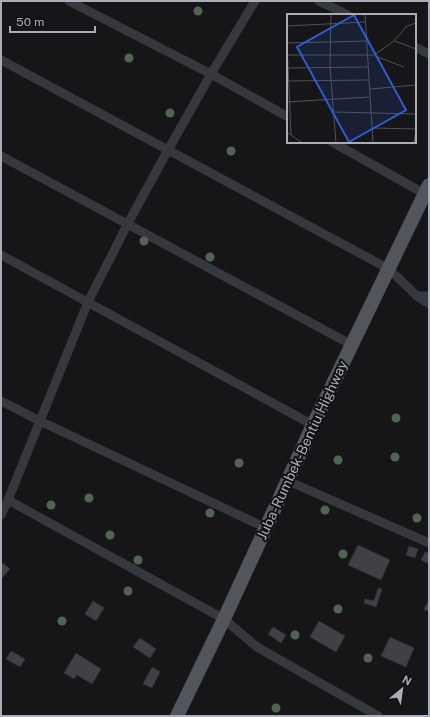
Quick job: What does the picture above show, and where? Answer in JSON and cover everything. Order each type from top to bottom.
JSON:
[{"type":"main road","name":"Juba-Rumbek-Bentiu Highway","points":[[179,715],[313,425],[427,190]]},
{"type":"street","points":[[69,1],[211,74],[287,116]]},
{"type":"street","points":[[1,515],[88,302],[127,225],[168,150],[255,1]]},
{"type":"street","points":[[319,1],[346,14]]},
{"type":"street","points":[[416,48],[429,54]]},
{"type":"street","points":[[1,60],[389,269],[417,296],[429,304]]},
{"type":"street","points":[[334,143],[427,190]]},
{"type":"street","points":[[1,156],[352,345]]},
{"type":"street","points":[[1,255],[313,425]]},
{"type":"street","points":[[417,296],[429,296]]},
{"type":"street","points":[[1,400],[40,421],[266,528]]},
{"type":"street","points":[[288,481],[429,543]]},
{"type":"street","points":[[8,500],[224,619],[257,647],[378,716]]},
{"type":"building","points":[[358,545],[390,560],[381,580],[348,565]]},
{"type":"building","points":[[409,546],[418,549],[415,558],[406,555]]},
{"type":"building","points":[[425,552],[429,553],[429,564],[421,560]]},
{"type":"building","points":[[3,563],[10,569],[2,578],[1,566]]},
{"type":"building","points":[[378,588],[382,589],[376,607],[364,603],[365,599],[374,601]]},
{"type":"building","points":[[429,600],[429,612],[424,609]]},
{"type":"building","points":[[93,601],[104,608],[96,621],[85,614]]},
{"type":"building","points":[[319,621],[345,636],[336,652],[310,637]]},
{"type":"building","points":[[273,627],[286,635],[281,643],[268,634]]},
{"type":"building","points":[[390,637],[414,648],[406,667],[381,656]]},
{"type":"building","points":[[140,638],[156,649],[150,658],[133,647]]},
{"type":"building","points":[[11,651],[25,659],[20,667],[6,659]]},
{"type":"building","points":[[76,653],[101,669],[92,684],[77,675],[74,679],[64,673]]},
{"type":"building","points":[[152,667],[160,672],[152,688],[143,684]]}]
